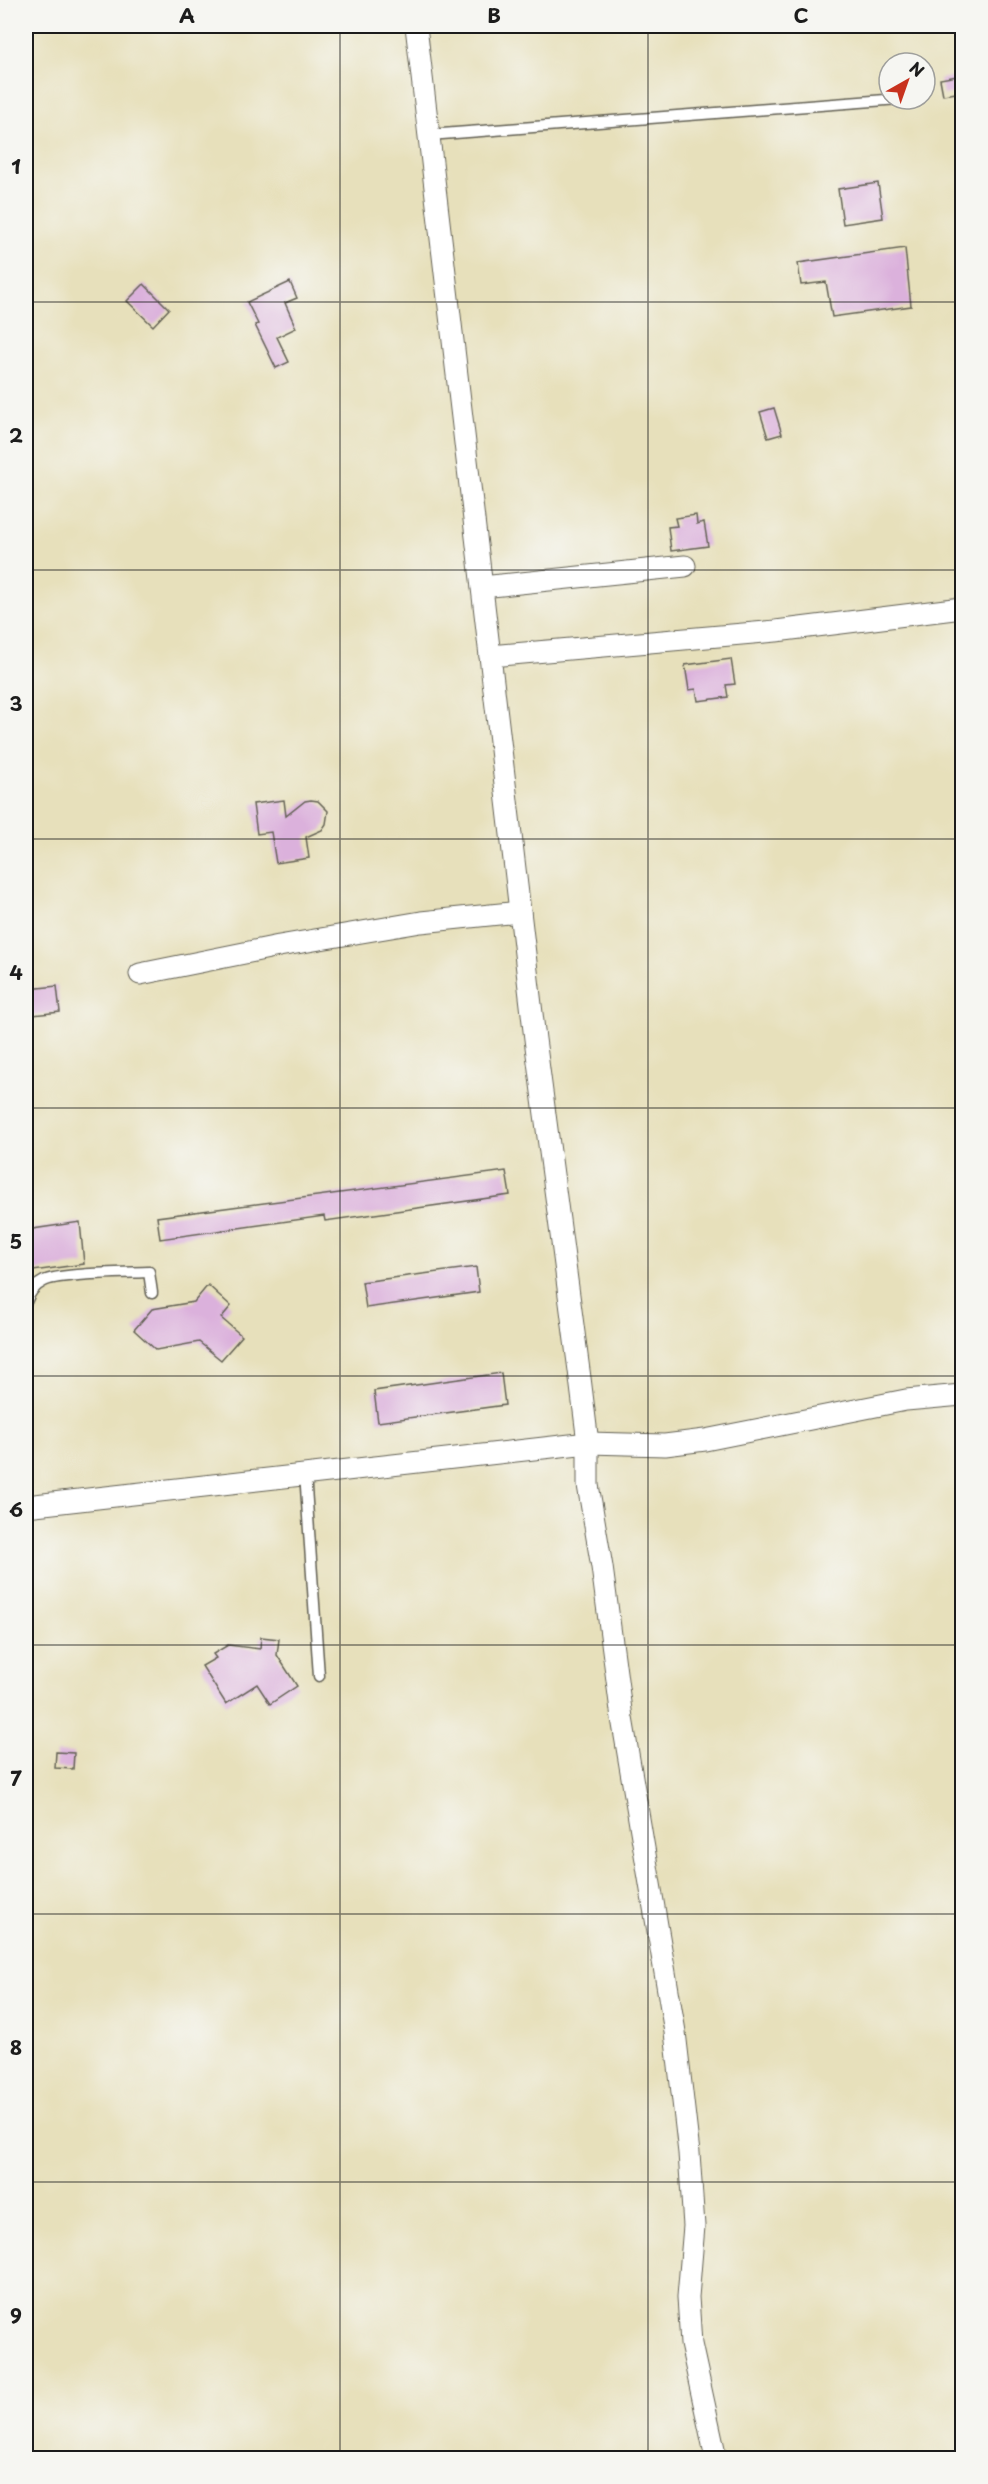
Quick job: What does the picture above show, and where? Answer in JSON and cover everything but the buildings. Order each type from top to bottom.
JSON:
[{"type":"street","points":[[416,26],[535,1039],[572,1305],[588,1443],[588,1485],[602,1567],[622,1718],[675,2032],[689,2152],[694,2226],[688,2297],[691,2344],[716,2458]]},
{"type":"street","points":[[482,587],[685,566]]},
{"type":"street","points":[[490,656],[776,631],[963,608]]},
{"type":"street","points":[[140,974],[279,946],[421,922],[520,912]]},
{"type":"street","points":[[26,1506],[588,1443],[665,1445],[705,1440],[906,1400],[963,1395]]},
{"type":"lane","points":[[429,135],[877,101]]},
{"type":"lane","points":[[26,1302],[29,1294],[45,1280],[81,1276],[149,1272],[152,1293]]},
{"type":"lane","points":[[305,1473],[319,1676]]}]
